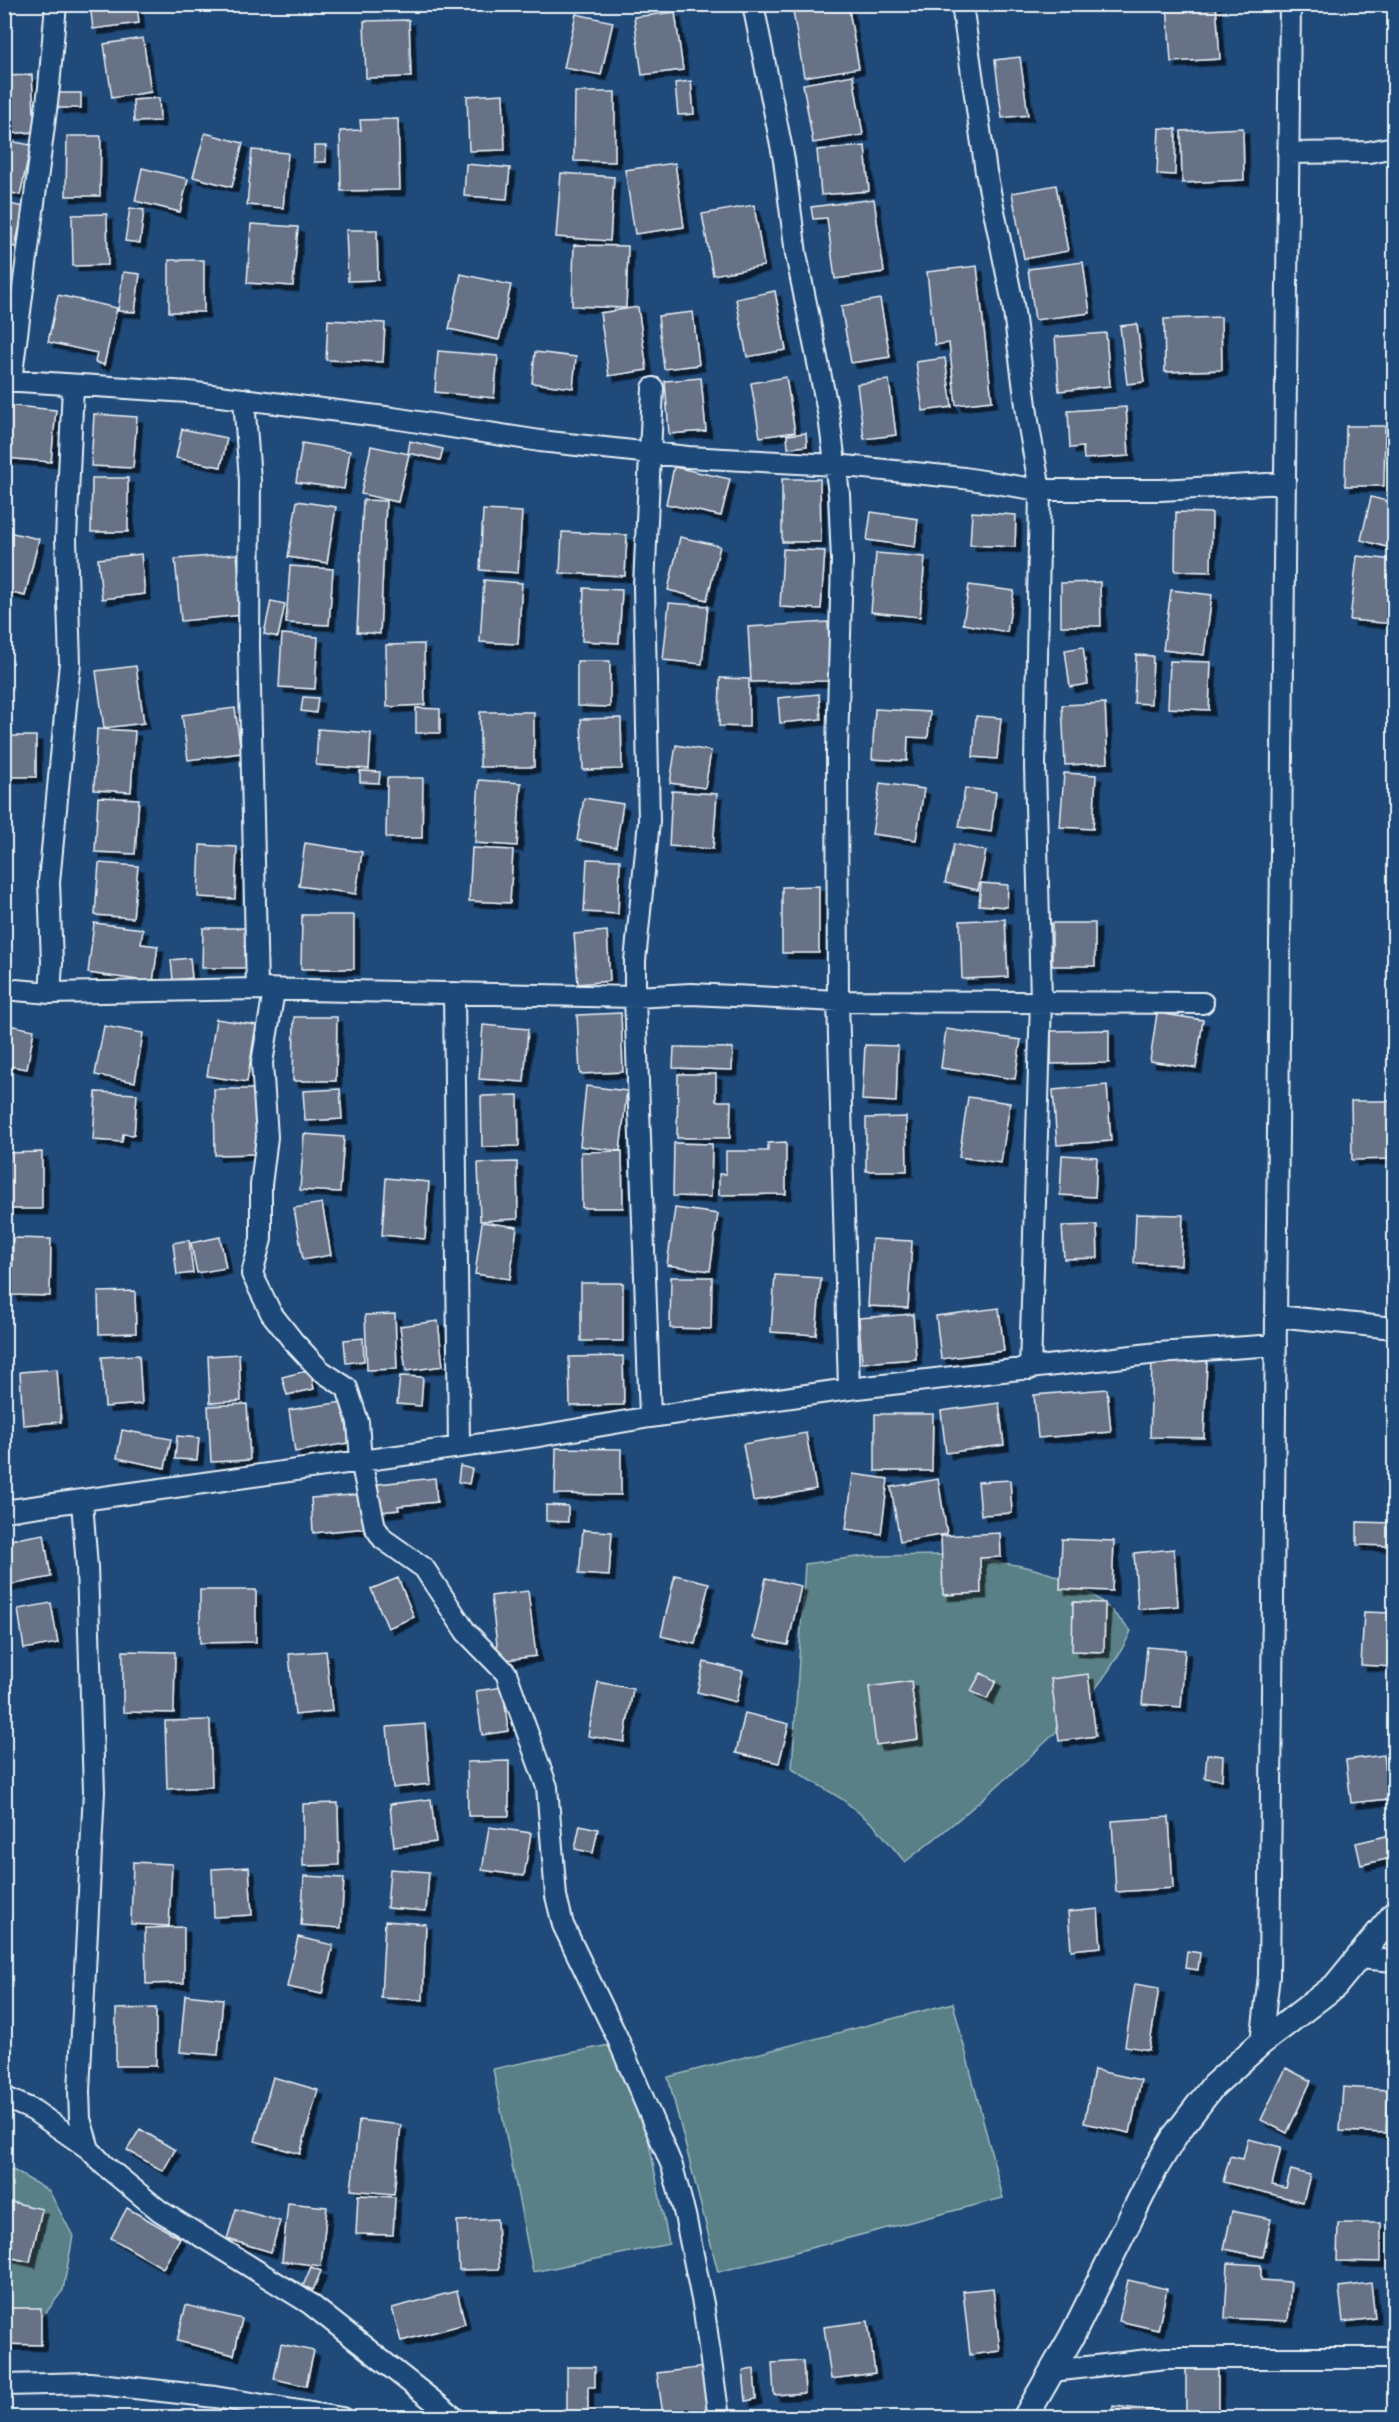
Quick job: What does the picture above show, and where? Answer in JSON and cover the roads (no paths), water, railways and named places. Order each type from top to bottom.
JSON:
[{"type":"street","points":[[56,4],[49,87],[8,380],[73,387],[188,392],[393,418],[540,441],[688,457],[836,465],[964,478],[1040,490],[1161,490],[1285,483]]},
{"type":"street","points":[[753,4],[784,160],[796,254],[829,417],[836,465],[842,560],[837,750],[838,1001],[849,1389]]},
{"type":"street","points":[[962,4],[986,172],[1013,303],[1028,421],[1040,490],[1035,766],[1041,1000],[1030,1369]]},
{"type":"street","points":[[1261,2043],[1269,1976],[1290,4]]},
{"type":"street","points":[[1288,153],[1369,152],[1395,147]]},
{"type":"street","points":[[50,993],[52,963],[49,882],[70,663],[66,539],[73,387]]},
{"type":"street","points":[[650,1417],[635,961],[649,821],[644,587],[653,388]]},
{"type":"street","points":[[244,399],[249,480],[249,645],[265,990],[262,1063],[267,1137],[261,1185],[261,1239],[252,1274],[271,1313],[293,1341],[320,1370],[347,1388],[358,1422],[360,1461],[375,1527],[388,1543],[424,1568],[466,1632],[506,1673],[541,1764],[547,1787],[556,1896],[563,1925],[617,2037],[672,2166],[686,2215],[703,2304],[719,2418]]},
{"type":"street","points":[[4,989],[50,993],[265,990],[635,997],[691,994],[838,1001],[1041,1000],[1203,1003]]},
{"type":"street","points":[[454,993],[459,1446]]},
{"type":"street","points":[[1276,1316],[1395,1328]]},
{"type":"street","points":[[4,1511],[82,1502],[849,1389],[1158,1353],[1276,1345]]},
{"type":"street","points":[[82,1502],[87,1567],[94,1791],[79,2091],[80,2119],[89,2149]]},
{"type":"street","points":[[1025,2418],[1072,2337],[1155,2169],[1176,2134],[1213,2086],[1261,2043],[1335,1986],[1395,1914]]},
{"type":"street","points":[[1359,1958],[1395,1961]]},
{"type":"street","points":[[4,2097],[33,2110],[89,2149],[111,2171],[160,2211],[309,2303],[454,2418]]},
{"type":"street","points":[[1052,2371],[1166,2358],[1395,2358]]},
{"type":"street","points":[[4,2385],[90,2383],[215,2397],[342,2418]]}]
